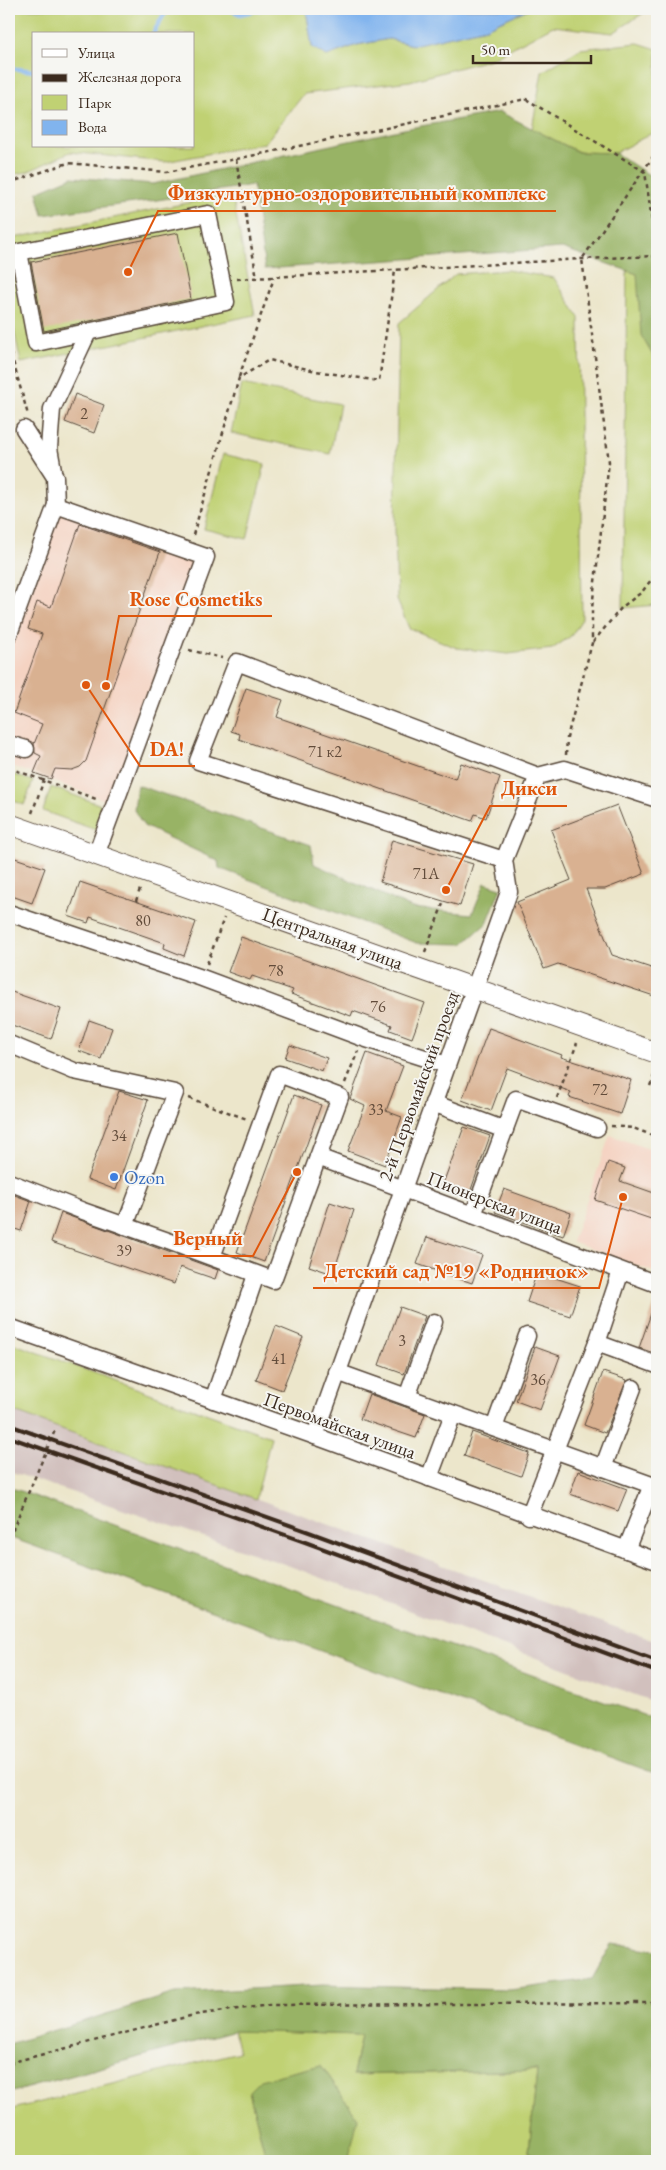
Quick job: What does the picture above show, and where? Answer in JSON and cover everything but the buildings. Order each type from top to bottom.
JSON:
[{"type":"main road","name":"Центральная улица","points":[[9,824],[474,988],[657,1062]]},
{"type":"street","points":[[208,214],[221,279],[226,302],[36,343],[19,252],[208,214]]},
{"type":"street","points":[[9,634],[56,505],[55,477],[49,448],[52,408],[88,332]]},
{"type":"street","points":[[24,429],[55,477]]},
{"type":"street","points":[[56,505],[206,557],[96,855]]},
{"type":"street","points":[[538,776],[504,860],[198,761],[236,662],[538,776],[565,769],[657,799]]},
{"type":"street","points":[[9,744],[26,749]]},
{"type":"street","name":"2-й Первомайский проезд","points":[[315,1436],[509,892],[504,860]]},
{"type":"street","points":[[9,913],[202,978],[363,1038],[447,1064]]},
{"type":"street","points":[[9,1044],[74,1071],[176,1093],[125,1226]]},
{"type":"street","points":[[9,1182],[273,1280],[340,1096],[279,1074],[212,1257]]},
{"type":"street","points":[[473,1215],[516,1099],[597,1128]]},
{"type":"street","points":[[433,1103],[505,1130]]},
{"type":"street","name":"Пионерская улица","points":[[318,1158],[657,1284]]},
{"type":"street","points":[[529,1516],[597,1343],[621,1271]]},
{"type":"street","points":[[213,1400],[256,1275]]},
{"type":"street","points":[[407,1398],[434,1322]]},
{"type":"street","name":"Первомайская улица","points":[[9,1327],[657,1561]]},
{"type":"street","points":[[494,1428],[527,1336]]},
{"type":"street","points":[[597,1343],[657,1365]]},
{"type":"street","points":[[337,1372],[654,1486],[626,1550]]},
{"type":"street","points":[[604,1468],[633,1388]]},
{"type":"street","points":[[429,1478],[453,1414]]},
{"type":"path","points":[[9,183],[68,163],[166,172],[526,99],[644,172],[657,256],[257,279],[221,279]]},
{"type":"path","points":[[565,769],[567,738],[592,643],[592,608],[610,462],[582,259],[657,151]]},
{"type":"path","points":[[236,159],[257,279]]},
{"type":"path","points":[[239,378],[269,360],[316,371],[379,381],[395,271]]},
{"type":"path","points":[[189,551],[239,378],[274,278]]},
{"type":"path","points":[[9,347],[28,416],[24,429]]},
{"type":"path","points":[[592,643],[622,607],[642,592],[657,572]]},
{"type":"path","points":[[173,645],[236,662]]},
{"type":"path","points":[[9,768],[114,805]]},
{"type":"path","points":[[32,813],[45,777]]},
{"type":"path","points":[[136,901],[141,886]]},
{"type":"path","points":[[425,952],[444,901]]},
{"type":"path","points":[[202,978],[224,916]]},
{"type":"path","points":[[340,1096],[363,1038]]},
{"type":"path","points":[[552,1112],[578,1041]]},
{"type":"path","points":[[650,1086],[657,1062]]},
{"type":"path","points":[[176,1093],[262,1124]]},
{"type":"path","points":[[597,1128],[616,1125],[657,1137]]},
{"type":"path","points":[[9,1538],[56,1428]]},
{"type":"path","points":[[9,2063],[194,2015],[269,2006],[657,2003]]},
{"type":"shaded area","points":[[60,511],[197,560],[113,803],[9,765],[9,646]]},
{"type":"shaded area","points":[[610,1135],[657,1152],[657,1273],[572,1242]]},
{"type":"shaded area","points":[[9,1410],[657,1642],[657,1703],[287,1565],[9,1471]]},
{"type":"green space","points":[[9,9],[306,9],[312,47],[327,56],[357,45],[389,39],[413,45],[486,28],[528,9],[640,9],[645,12],[613,33],[553,26],[491,59],[410,81],[304,94],[265,143],[165,162],[70,152],[27,172],[9,175]]},
{"type":"green space","points":[[638,43],[657,49],[656,131],[615,153],[579,152],[532,129],[542,72],[580,49]]},
{"type":"green space","points":[[500,112],[578,152],[615,153],[657,180],[657,363],[641,335],[637,274],[562,248],[265,269],[253,185],[43,215],[37,192],[72,177],[153,184],[404,129]]},
{"type":"green space","points":[[657,191],[657,605],[623,608],[627,273]]},
{"type":"green space","points":[[232,194],[255,315],[21,363],[9,305],[9,239]]},
{"type":"green space","points":[[507,270],[554,278],[579,317],[582,619],[571,636],[552,649],[508,654],[457,648],[409,628],[397,600],[395,527],[399,323],[456,274]]},
{"type":"green space","points":[[242,384],[340,404],[330,454],[231,433]]},
{"type":"green space","points":[[223,454],[265,464],[247,539],[204,529]]},
{"type":"green space","points":[[9,773],[33,781],[24,805],[9,799]]},
{"type":"green space","points":[[137,785],[311,845],[314,864],[412,908],[472,914],[485,883],[501,888],[487,923],[463,944],[417,943],[219,868],[218,861],[144,826],[134,810]]},
{"type":"green space","points":[[51,787],[107,807],[100,826],[96,830],[43,811]]},
{"type":"green space","points":[[9,1342],[271,1437],[256,1499],[9,1410]]},
{"type":"green space","points":[[9,1487],[657,1720],[657,1774],[9,1537]]},
{"type":"green space","points":[[612,1944],[657,1950],[657,2161],[547,2161],[529,2152],[537,2070],[353,2075],[361,2035],[234,2031],[9,2093],[9,2044],[175,1993],[323,1985],[510,1990],[592,1979]]},
{"type":"green space","points":[[234,2031],[361,2035],[353,2075],[537,2070],[529,2152],[547,2161],[348,2161],[350,2155],[249,2091],[267,2161],[9,2161],[9,2110],[239,2052]]},
{"type":"green space","points":[[321,2065],[358,2118],[348,2161],[267,2161],[249,2091],[260,2080]]},
{"type":"water","points":[[306,9],[528,9],[486,28],[413,45],[389,39],[357,45],[327,56],[312,47]]},
{"type":"waterway","points":[[154,32],[163,16],[170,9]]},
{"type":"waterway","points":[[228,9],[240,14],[262,9]]},
{"type":"waterway","points":[[9,68],[32,71]]},
{"type":"railway","points":[[9,1425],[309,1532],[657,1661]]},
{"type":"railway","points":[[9,1437],[305,1542],[657,1672]]},
{"type":"place","name":"Физкультурно-оздоровительный комплекс","points":[[128,272]]},
{"type":"place","name":"DA!","points":[[86,685]]},
{"type":"place","name":"Rose Cosmetiks","points":[[106,686]]},
{"type":"place","name":"Дикси","points":[[446,890]]},
{"type":"place","name":"Верный","points":[[297,1172]]},
{"type":"place","name":"Ozon","points":[[114,1177]]},
{"type":"place","name":"Детский сад №19 «Родничок»","points":[[623,1197]]}]
